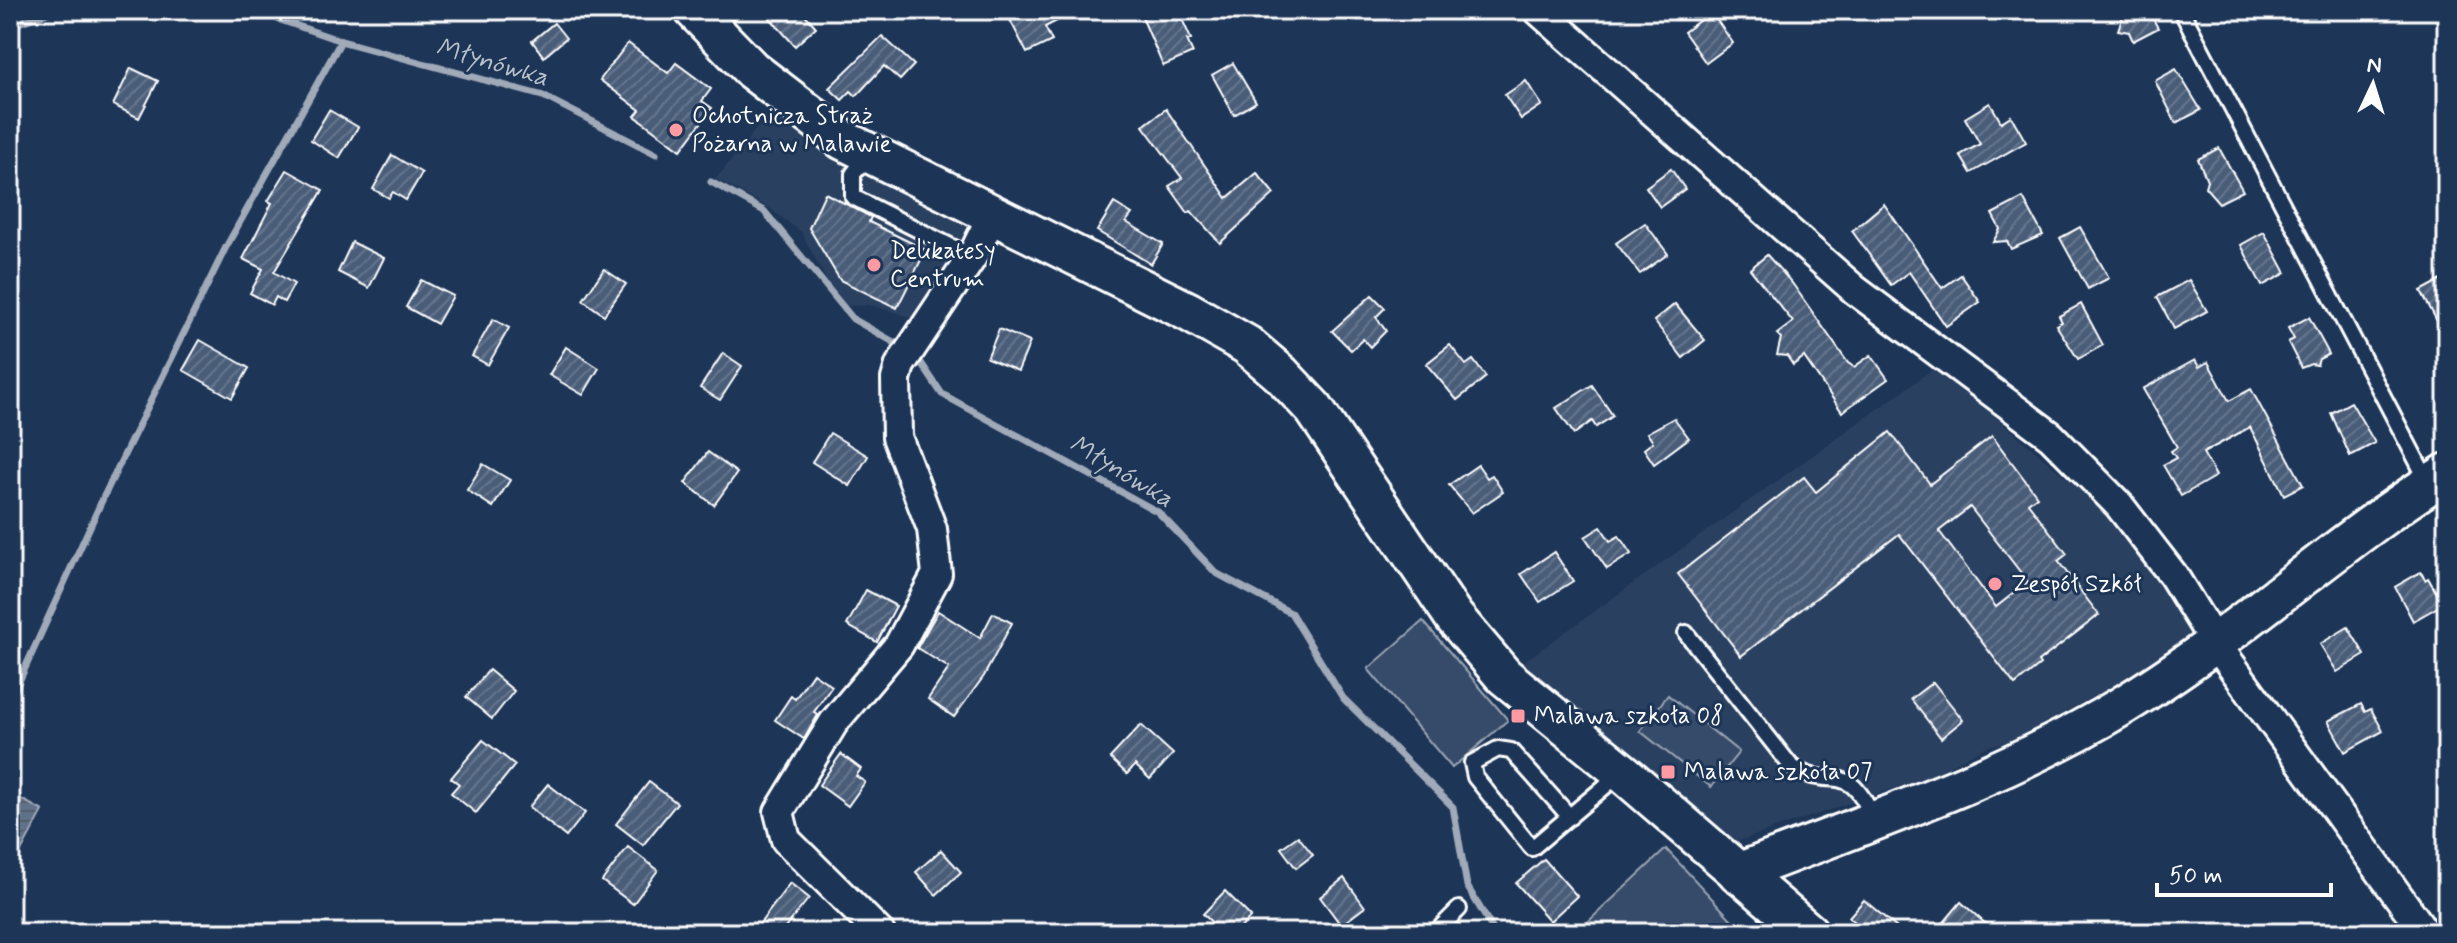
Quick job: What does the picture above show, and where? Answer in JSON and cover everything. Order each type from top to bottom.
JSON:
[{"type":"street","points":[[694,10],[752,70],[817,122],[868,154],[1189,312],[1247,345],[1281,374],[1314,409],[1454,617],[1504,676],[1622,772],[1809,933]]},
{"type":"street","points":[[1538,10],[1855,290],[2051,436],[2119,505],[2173,575],[2215,643],[2425,933]]},
{"type":"street","points":[[880,933],[786,840],[779,812],[834,722],[899,645],[937,574],[932,529],[897,437],[896,379],[900,365],[972,257],[993,214]]},
{"type":"street","points":[[1738,873],[2039,752],[2125,704],[2215,643],[2382,514],[2438,479]]},
{"type":"lane","points":[[2181,10],[2438,479]]},
{"type":"lane","points":[[868,154],[853,174],[853,197],[972,257]]},
{"type":"lane","points":[[1686,633],[1791,766],[1807,774],[1839,779],[1857,787],[1875,820]]},
{"type":"lane","points":[[1570,817],[1511,751],[1498,749],[1472,763],[1475,777],[1532,848],[1570,817],[1622,772]]},
{"type":"lane","points":[[1435,933],[1459,909]]},
{"type":"shaded area","points":[[774,107],[828,153],[972,224],[915,318],[869,305],[847,306],[827,281],[801,232],[768,207],[716,179]]},
{"type":"shaded area","points":[[1932,370],[1992,414],[2115,520],[2172,597],[2191,635],[2184,647],[2011,741],[1988,746],[1929,776],[1736,842],[1522,663]]},
{"type":"shaded area","points":[[1423,621],[1508,720],[1452,768],[1368,669]]},
{"type":"shaded area","points":[[1668,695],[1739,752],[1711,787],[1640,731]]},
{"type":"shaded area","points":[[10,793],[43,811],[10,872]]},
{"type":"shaded area","points":[[1666,849],[1744,933],[1576,933]]},
{"type":"building","points":[[763,10],[801,10],[816,27],[795,46]]},
{"type":"building","points":[[1005,10],[1078,10],[1045,27],[1052,41],[1027,53]]},
{"type":"building","points":[[1139,10],[1178,10],[1191,39],[1187,40],[1193,53],[1163,66]]},
{"type":"building","points":[[2125,10],[2148,10],[2158,28],[2133,41],[2129,32],[2118,30]]},
{"type":"building","points":[[1711,12],[1733,43],[1706,63],[1684,32]]},
{"type":"building","points":[[554,23],[566,38],[544,57],[532,41]]},
{"type":"building","points":[[882,36],[914,65],[900,80],[884,66],[856,96],[851,91],[842,100],[829,88]]},
{"type":"building","points":[[628,43],[668,73],[676,63],[711,89],[702,101],[712,108],[681,150],[635,116],[640,110],[600,80]]},
{"type":"building","points":[[1233,63],[1256,102],[1234,115],[1212,75]]},
{"type":"building","points":[[131,68],[158,81],[139,118],[113,105]]},
{"type":"building","points":[[2176,69],[2201,110],[2176,123],[2155,81]]},
{"type":"building","points":[[1526,81],[1542,105],[1521,119],[1505,95]]},
{"type":"building","points":[[1990,103],[2001,122],[2011,116],[2026,142],[1971,173],[1960,155],[1980,144],[1965,118]]},
{"type":"building","points":[[1166,109],[1227,198],[1257,173],[1274,194],[1220,243],[1191,211],[1188,213],[1169,186],[1182,178],[1143,126]]},
{"type":"building","points":[[329,110],[358,127],[339,158],[311,140]]},
{"type":"building","points":[[2219,148],[2243,191],[2219,203],[2205,187],[2207,180],[2198,159]]},
{"type":"building","points":[[392,155],[422,173],[406,200],[393,192],[389,198],[373,189]]},
{"type":"building","points":[[1671,169],[1685,189],[1660,207],[1646,187]]},
{"type":"building","points":[[287,170],[323,190],[274,272],[294,284],[284,302],[276,297],[272,305],[250,293],[263,269],[243,259],[272,203],[268,201]]},
{"type":"building","name":"Delikatesy Centrum","points":[[825,193],[871,217],[869,222],[926,250],[897,308],[840,280],[809,228]]},
{"type":"building","points":[[2023,198],[2043,235],[2011,249],[2007,241],[1993,242],[2000,229],[1992,214]]},
{"type":"building","points":[[1114,203],[1132,214],[1126,222],[1163,244],[1151,264],[1097,231]]},
{"type":"building","points":[[1884,204],[1942,288],[1961,275],[1980,302],[1946,326],[1909,272],[1891,285],[1852,231]]},
{"type":"building","points":[[1645,223],[1668,254],[1640,274],[1616,243]]},
{"type":"building","points":[[2080,227],[2109,278],[2088,289],[2060,238]]},
{"type":"building","points":[[2264,232],[2286,273],[2262,286],[2241,245]]},
{"type":"building","points":[[352,242],[384,258],[369,288],[338,272]]},
{"type":"building","points":[[1767,255],[1792,283],[1848,363],[1854,367],[1871,355],[1888,379],[1842,412],[1804,357],[1793,365],[1787,356],[1777,355],[1781,338],[1777,334],[1793,322],[1750,269]]},
{"type":"building","points":[[604,269],[626,284],[604,315],[583,300]]},
{"type":"building","points":[[2447,277],[2447,340],[2421,291]]},
{"type":"building","points":[[421,280],[453,296],[437,324],[406,307]]},
{"type":"building","points":[[2189,280],[2207,311],[2174,329],[2157,297]]},
{"type":"building","points":[[1372,295],[1385,308],[1376,317],[1386,331],[1370,347],[1363,339],[1351,350],[1332,331]]},
{"type":"building","points":[[1675,304],[1705,340],[1683,358],[1654,321]]},
{"type":"building","points":[[2081,304],[2103,345],[2078,359],[2056,325],[2062,322],[2059,316]]},
{"type":"building","points":[[2309,317],[2329,354],[2319,359],[2317,365],[2301,368],[2288,342],[2294,339],[2288,328]]},
{"type":"building","points":[[493,319],[509,328],[488,365],[472,356]]},
{"type":"building","points":[[999,329],[1030,342],[1018,371],[987,358]]},
{"type":"building","points":[[200,340],[249,368],[232,398],[183,370]]},
{"type":"building","points":[[1450,345],[1466,365],[1473,360],[1486,377],[1457,400],[1426,364]]},
{"type":"building","points":[[566,347],[599,368],[583,395],[549,375]]},
{"type":"building","points":[[723,353],[742,366],[720,400],[700,388]]},
{"type":"building","points":[[2195,360],[2199,367],[2208,362],[2229,401],[2251,389],[2303,485],[2284,495],[2250,427],[2203,453],[2216,476],[2181,496],[2163,465],[2176,458],[2171,451],[2177,447],[2143,389]]},
{"type":"building","points":[[1592,385],[1613,416],[1596,427],[1592,421],[1574,434],[1556,408]]},
{"type":"building","points":[[2351,402],[2375,443],[2350,456],[2331,413]]},
{"type":"building","points":[[1674,418],[1689,438],[1654,464],[1644,449],[1653,442],[1647,433]]},
{"type":"building","points":[[1890,432],[1930,484],[1992,436],[2037,496],[2028,503],[2067,554],[2058,561],[2099,615],[2038,662],[2040,665],[2015,685],[1899,534],[1741,656],[1678,574],[1804,477],[1816,492]],"holes":[[[1970,507],[2028,582],[1996,607],[1939,531]]]},
{"type":"building","points":[[830,433],[868,456],[850,486],[812,462]]},
{"type":"building","points":[[708,452],[737,473],[714,505],[685,483]]},
{"type":"building","points":[[483,464],[510,480],[493,507],[467,490]]},
{"type":"building","points":[[1478,465],[1487,478],[1492,475],[1503,492],[1472,513],[1449,485]]},
{"type":"building","points":[[1601,527],[1610,541],[1619,536],[1631,554],[1607,569],[1585,537]]},
{"type":"building","points":[[1554,552],[1573,581],[1540,602],[1521,574]]},
{"type":"building","points":[[2421,572],[2443,604],[2413,621],[2395,587]]},
{"type":"building","points":[[866,590],[896,606],[877,642],[847,625]]},
{"type":"building","points":[[938,611],[980,638],[993,613],[1012,623],[984,676],[954,717],[928,699],[949,668],[917,648]]},
{"type":"building","points":[[2348,627],[2365,655],[2337,672],[2320,644]]},
{"type":"building","points":[[489,670],[514,691],[492,719],[466,697]]},
{"type":"building","points":[[813,673],[832,686],[814,712],[818,715],[804,739],[775,720],[791,696],[795,699]]},
{"type":"building","points":[[1933,682],[1963,720],[1941,738],[1911,699]]},
{"type":"building","points":[[2361,704],[2365,712],[2371,709],[2383,731],[2345,752],[2328,721]]},
{"type":"building","points":[[1141,725],[1173,754],[1150,779],[1135,765],[1127,774],[1110,758]]},
{"type":"building","points":[[483,740],[515,765],[476,813],[451,793],[459,784],[451,778]]},
{"type":"building","points":[[841,754],[861,769],[856,776],[865,782],[848,806],[819,785]]},
{"type":"building","points":[[649,782],[677,803],[643,845],[616,824]]},
{"type":"building","points":[[548,784],[585,813],[566,837],[529,807]]},
{"type":"building","points":[[1298,836],[1313,855],[1296,868],[1281,848]]},
{"type":"building","points":[[628,847],[658,870],[633,904],[602,881]]},
{"type":"building","points":[[941,850],[961,872],[936,895],[916,872]]},
{"type":"building","points":[[1544,859],[1577,896],[1550,921],[1516,883]]},
{"type":"building","points":[[1344,878],[1365,907],[1341,925],[1320,897]]},
{"type":"building","points":[[790,883],[809,898],[781,933],[753,933]]},
{"type":"building","points":[[1225,891],[1251,917],[1236,933],[1223,933],[1203,914]]},
{"type":"building","points":[[1864,900],[1903,933],[1868,933],[1849,917]]},
{"type":"building","points":[[1961,902],[1996,933],[1935,933]]},
{"type":"waterway","points":[[10,26],[55,10]]},
{"type":"waterway","name":"Młynówka","points":[[264,10],[269,16],[341,41],[543,96],[656,154]]},
{"type":"waterway","points":[[10,701],[104,496],[226,247],[341,41]]},
{"type":"waterway","name":"Młynówka","points":[[711,182],[764,211],[853,319],[904,348]]},
{"type":"waterway","name":"Młynówka","points":[[915,354],[942,394],[1158,512],[1216,573],[1291,613],[1343,698],[1453,807],[1467,886],[1495,933]]},
{"type":"place","name":"Ochotnicza Straż Pożarna w Malawie","points":[[676,130]]},
{"type":"place","name":"Delikatesy Centrum","points":[[874,265]]},
{"type":"place","name":"Zespół Szkół","points":[[1995,584]]},
{"type":"place","name":"Malawa szkoła 08","points":[[1518,716]]},
{"type":"place","name":"Malawa szkoła 07","points":[[1668,772]]}]
